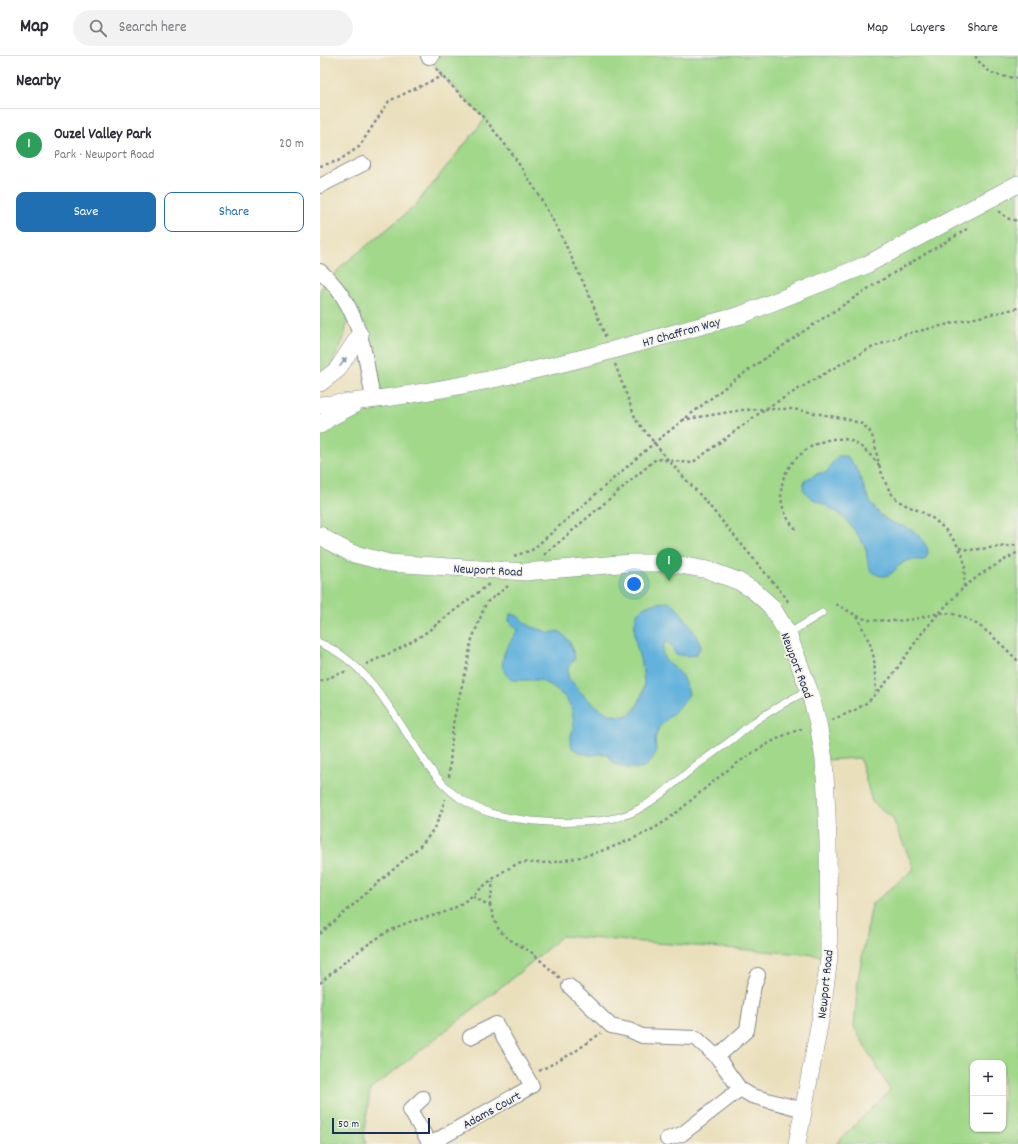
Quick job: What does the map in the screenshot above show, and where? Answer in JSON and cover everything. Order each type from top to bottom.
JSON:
[{"type":"street","points":[[320,186],[363,164]]},
{"type":"street","name":"H7 Chaffron Way","points":[[320,405],[367,401],[426,392],[520,373],[591,356],[741,314],[866,265],[1018,184]]},
{"type":"street","points":[[320,271],[330,279],[347,302],[360,335],[366,360],[370,390],[367,401],[329,418],[320,425]]},
{"type":"street","points":[[320,383],[337,370],[360,335]]},
{"type":"street","name":"Newport Road","points":[[320,535],[351,553],[389,564],[507,579],[525,572],[588,566],[668,563],[708,570],[738,581],[753,590],[771,606],[788,634],[818,723],[824,760],[826,792],[829,958],[822,1010],[797,1144]]},
{"type":"street","points":[[717,1057],[747,1030],[754,985],[758,975]]},
{"type":"street","points":[[569,986],[611,1026],[629,1030],[642,1036],[696,1038],[717,1057],[740,1089],[752,1096],[804,1110]]},
{"type":"street","name":"Adams Court","points":[[430,1144],[532,1086],[496,1024],[470,1037]]},
{"type":"street","points":[[667,1139],[682,1134],[740,1089]]},
{"type":"street","points":[[423,1098],[410,1110],[430,1144]]},
{"type":"lane","points":[[788,634],[822,613]]},
{"type":"lane","points":[[320,643],[342,655],[357,667],[373,684],[395,714],[416,749],[431,770],[447,788],[461,799],[480,809],[502,816],[529,820],[592,822],[613,819],[636,811],[661,795],[753,722],[808,690]]},
{"type":"path","points":[[975,56],[986,70],[992,74],[1018,78]]},
{"type":"path","points":[[320,166],[338,161],[359,147],[389,101],[442,76]]},
{"type":"path","points":[[992,215],[1005,207]]},
{"type":"path","points":[[998,211],[1009,219],[1018,221]]},
{"type":"path","points":[[507,579],[513,556],[532,550],[681,421],[733,381],[804,331],[872,286],[972,227]]},
{"type":"path","points":[[543,556],[656,459],[692,464],[765,409],[839,364],[871,348],[906,334],[1018,308]]},
{"type":"path","points":[[681,421],[742,410],[765,409],[800,410],[847,419],[862,424],[869,430],[874,440],[879,466],[888,489],[895,498],[904,505],[934,519],[948,533],[959,548],[965,565],[964,587]]},
{"type":"path","points":[[797,530],[791,525],[785,515],[781,502],[781,491],[786,472],[793,462],[810,447],[822,441],[844,439],[861,447],[879,466]]},
{"type":"path","points":[[959,548],[970,550],[1018,545]]},
{"type":"path","points":[[320,983],[373,941],[406,923],[439,915],[455,908],[510,868],[522,863],[549,862],[571,859],[610,847],[650,830],[669,818],[719,776],[752,754],[790,732],[832,720],[855,710],[868,702],[891,677],[922,633],[964,587],[981,574],[1018,552]]},
{"type":"path","points":[[320,681],[397,650],[507,579],[525,572]]},
{"type":"path","points":[[836,604],[857,616],[868,620],[896,621],[915,619],[948,612],[959,615],[978,625],[1018,661]]},
{"type":"path","points":[[857,616],[870,644],[874,658],[876,692]]},
{"type":"path","points":[[493,880],[490,906],[494,919],[500,930],[509,939],[531,952],[569,986]]},
{"type":"path","points":[[473,896],[490,906]]},
{"type":"path","points":[[527,1078],[573,1053],[611,1026]]},
{"type":"green space","points":[[1018,56],[1018,1144],[836,1144],[890,1090],[854,1027],[858,979],[872,904],[914,869],[892,817],[872,802],[860,758],[824,760],[829,958],[816,955],[562,936],[520,972],[370,1090],[364,1135],[366,1144],[320,1144],[320,405],[374,400],[347,303],[346,325],[343,340],[333,360],[320,374],[320,289],[343,265],[413,208],[485,119],[442,76],[429,57]]},
{"type":"water","points":[[838,456],[847,456],[853,463],[871,503],[882,516],[894,523],[910,529],[920,537],[928,550],[928,554],[924,560],[906,561],[887,576],[874,573],[869,568],[865,546],[849,523],[842,516],[826,505],[812,499],[806,493],[803,489],[805,480],[819,473],[826,473]]},
{"type":"water","points":[[670,602],[688,622],[701,646],[696,655],[687,656],[675,654],[670,643],[665,642],[663,649],[664,658],[680,673],[689,694],[681,705],[659,727],[655,739],[656,753],[649,763],[642,769],[626,768],[613,763],[608,755],[592,755],[582,753],[572,748],[570,739],[574,725],[572,708],[564,696],[540,680],[512,680],[504,671],[503,660],[506,649],[518,630],[509,621],[510,614],[518,617],[531,626],[549,633],[559,631],[566,637],[573,650],[575,659],[568,667],[568,677],[585,697],[599,708],[607,713],[615,715],[627,715],[637,706],[644,686],[642,667],[635,639],[635,623],[637,615],[640,610],[648,606],[657,603]]},
{"type":"place","name":"Ouzel Valley Park","points":[[669,581]]}]
